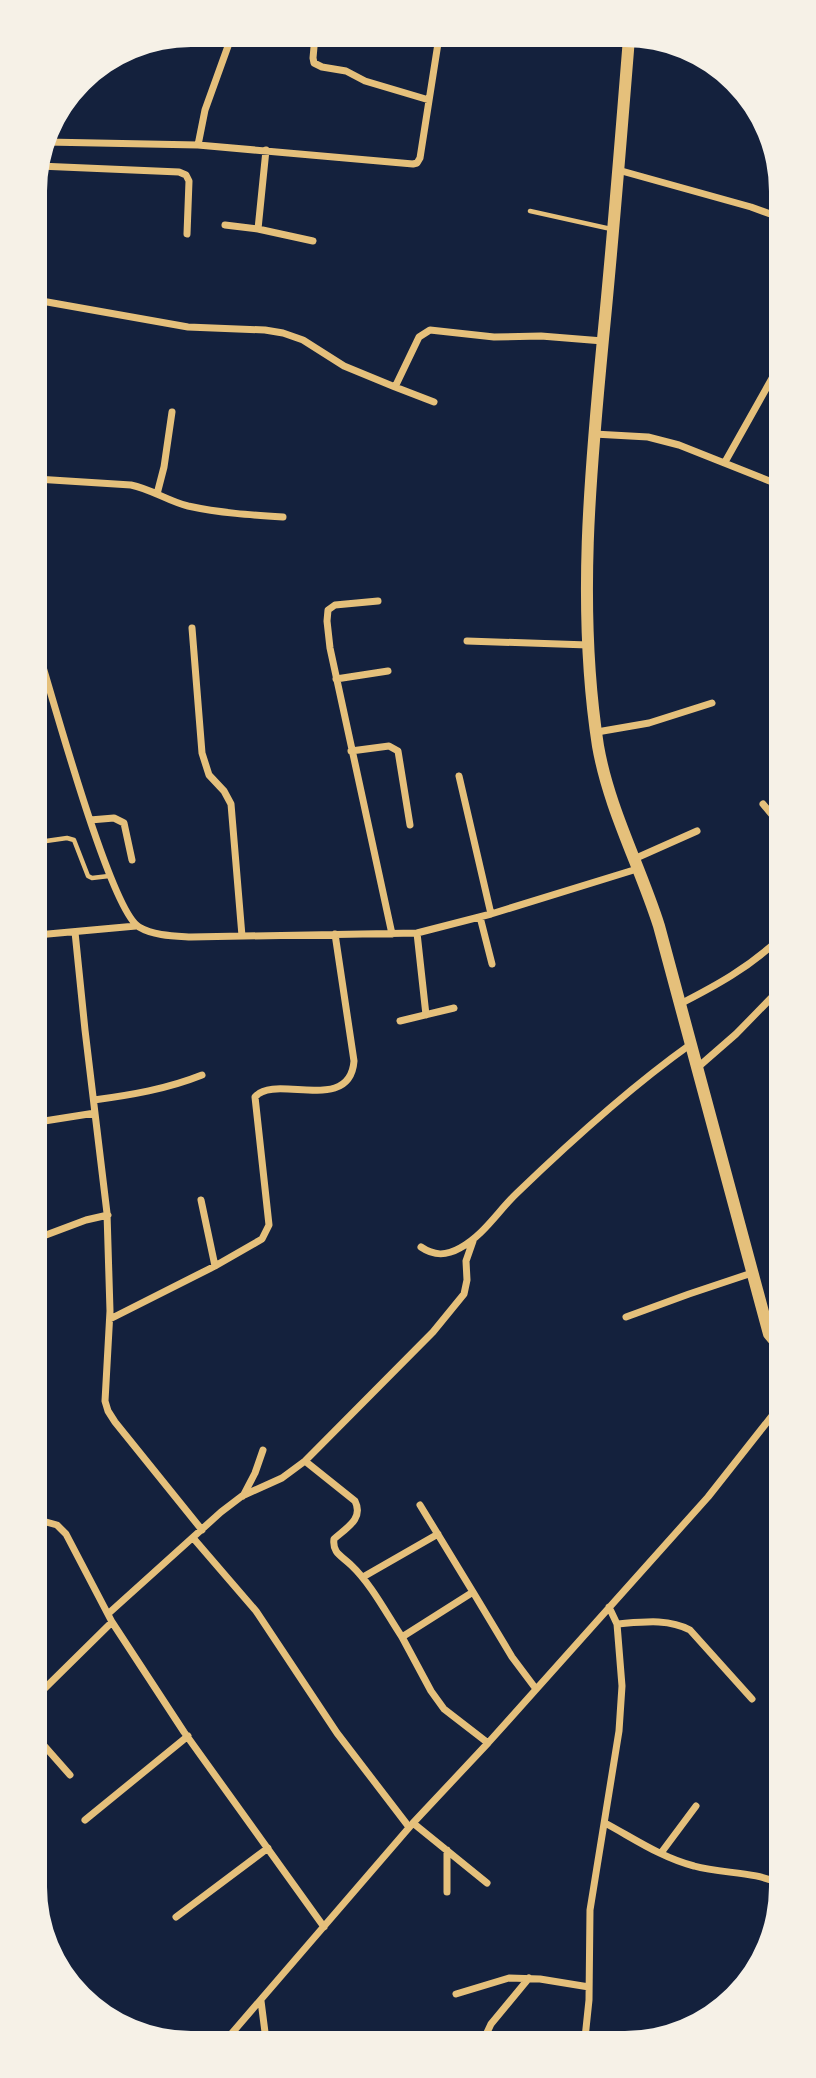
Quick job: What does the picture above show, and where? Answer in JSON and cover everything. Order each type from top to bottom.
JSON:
[{"type":"street","points":[[56,142],[198,145],[414,164],[420,158],[437,47]]},
{"type":"street","points":[[628,47],[589,515],[588,645],[597,732],[604,776],[656,919],[768,1332]]},
{"type":"street","points":[[198,145],[205,110],[227,48]]},
{"type":"street","points":[[314,48],[314,63],[322,67],[346,71],[365,81],[429,100]]},
{"type":"street","points":[[258,229],[266,150]]},
{"type":"street","points":[[49,166],[179,172],[186,175],[187,234]]},
{"type":"street","points":[[618,170],[769,213]]},
{"type":"street","points":[[225,225],[313,241]]},
{"type":"street","points":[[48,302],[188,327],[283,333],[303,340],[344,366],[434,402]]},
{"type":"street","points":[[395,387],[419,337],[430,330],[494,337],[603,341]]},
{"type":"street","points":[[725,462],[769,384]]},
{"type":"street","points":[[157,494],[167,455],[172,412]]},
{"type":"street","points":[[594,434],[648,437],[679,445],[769,481]]},
{"type":"street","points":[[48,480],[131,485],[146,488],[179,503],[226,513],[283,517]]},
{"type":"street","points":[[378,601],[335,604],[328,610],[327,621],[351,751],[393,934]]},
{"type":"street","points":[[192,628],[202,752],[209,775],[232,804],[242,936]]},
{"type":"street","points":[[467,641],[588,645]]},
{"type":"street","points":[[336,679],[388,671]]},
{"type":"street","points":[[48,682],[110,876],[136,926]]},
{"type":"street","points":[[597,732],[649,723],[712,704]]},
{"type":"street","points":[[351,751],[389,746],[398,751],[410,825]]},
{"type":"street","points":[[459,776],[491,914]]},
{"type":"street","points":[[763,804],[769,811]]},
{"type":"street","points":[[90,820],[114,818],[124,823],[132,860]]},
{"type":"street","points":[[48,934],[136,926],[166,935],[417,933],[491,914],[635,864],[697,831]]},
{"type":"street","points":[[480,917],[492,964]]},
{"type":"street","points":[[75,932],[107,1215],[110,1319],[105,1401],[108,1412],[202,1530]]},
{"type":"street","points":[[417,933],[426,1015]]},
{"type":"street","points":[[110,1319],[215,1266],[262,1239],[267,1231],[255,1102],[257,1094],[264,1090],[323,1090],[337,1087],[351,1075],[354,1061],[335,934]]},
{"type":"street","points":[[680,1004],[728,980],[769,948]]},
{"type":"street","points":[[697,1068],[769,1001]]},
{"type":"street","points":[[400,1021],[454,1008]]},
{"type":"street","points":[[421,1247],[442,1254],[451,1253],[473,1241],[517,1192],[579,1134],[651,1073],[691,1044]]},
{"type":"street","points":[[94,1100],[145,1093],[202,1075]]},
{"type":"street","points":[[47,1121],[95,1113]]},
{"type":"street","points":[[201,1200],[215,1266]]},
{"type":"street","points":[[47,1234],[107,1215]]},
{"type":"street","points":[[109,1614],[242,1496],[282,1478],[305,1461],[433,1332],[464,1294],[467,1280],[466,1261],[473,1241]]},
{"type":"street","points":[[626,1317],[752,1273]]},
{"type":"street","points":[[234,2031],[411,1825],[708,1497],[768,1421]]},
{"type":"street","points":[[242,1496],[255,1473],[263,1450]]},
{"type":"street","points":[[305,1461],[355,1501],[358,1509],[357,1518],[334,1539],[336,1552],[363,1577],[444,1709],[488,1743]]},
{"type":"street","points":[[420,1505],[512,1657],[536,1689]]},
{"type":"street","points":[[47,1522],[57,1525],[66,1534],[112,1622],[188,1736],[324,1927]]},
{"type":"street","points":[[363,1577],[438,1535]]},
{"type":"street","points":[[194,1539],[256,1611],[337,1733],[411,1825],[487,1883]]},
{"type":"street","points":[[402,1637],[473,1592]]},
{"type":"street","points":[[586,2031],[590,1910],[619,1731],[622,1686],[617,1624],[609,1607]]},
{"type":"street","points":[[617,1624],[656,1621],[678,1623],[690,1630],[752,1699]]},
{"type":"street","points":[[47,1686],[112,1622]]},
{"type":"street","points":[[85,1820],[188,1736]]},
{"type":"street","points":[[47,1749],[70,1775]]},
{"type":"street","points":[[661,1853],[696,1805]]},
{"type":"street","points":[[605,1823],[680,1862],[768,1878]]},
{"type":"street","points":[[176,1917],[268,1848]]},
{"type":"street","points":[[447,1850],[447,1892]]},
{"type":"street","points":[[456,1994],[509,1978],[529,1978],[589,1987]]},
{"type":"street","points":[[488,2031],[529,1978]]},
{"type":"street","points":[[261,2001],[265,2031]]},
{"type":"lane","points":[[530,211],[613,229]]},
{"type":"lane","points":[[48,841],[67,838],[74,840],[88,876],[110,876]]}]
